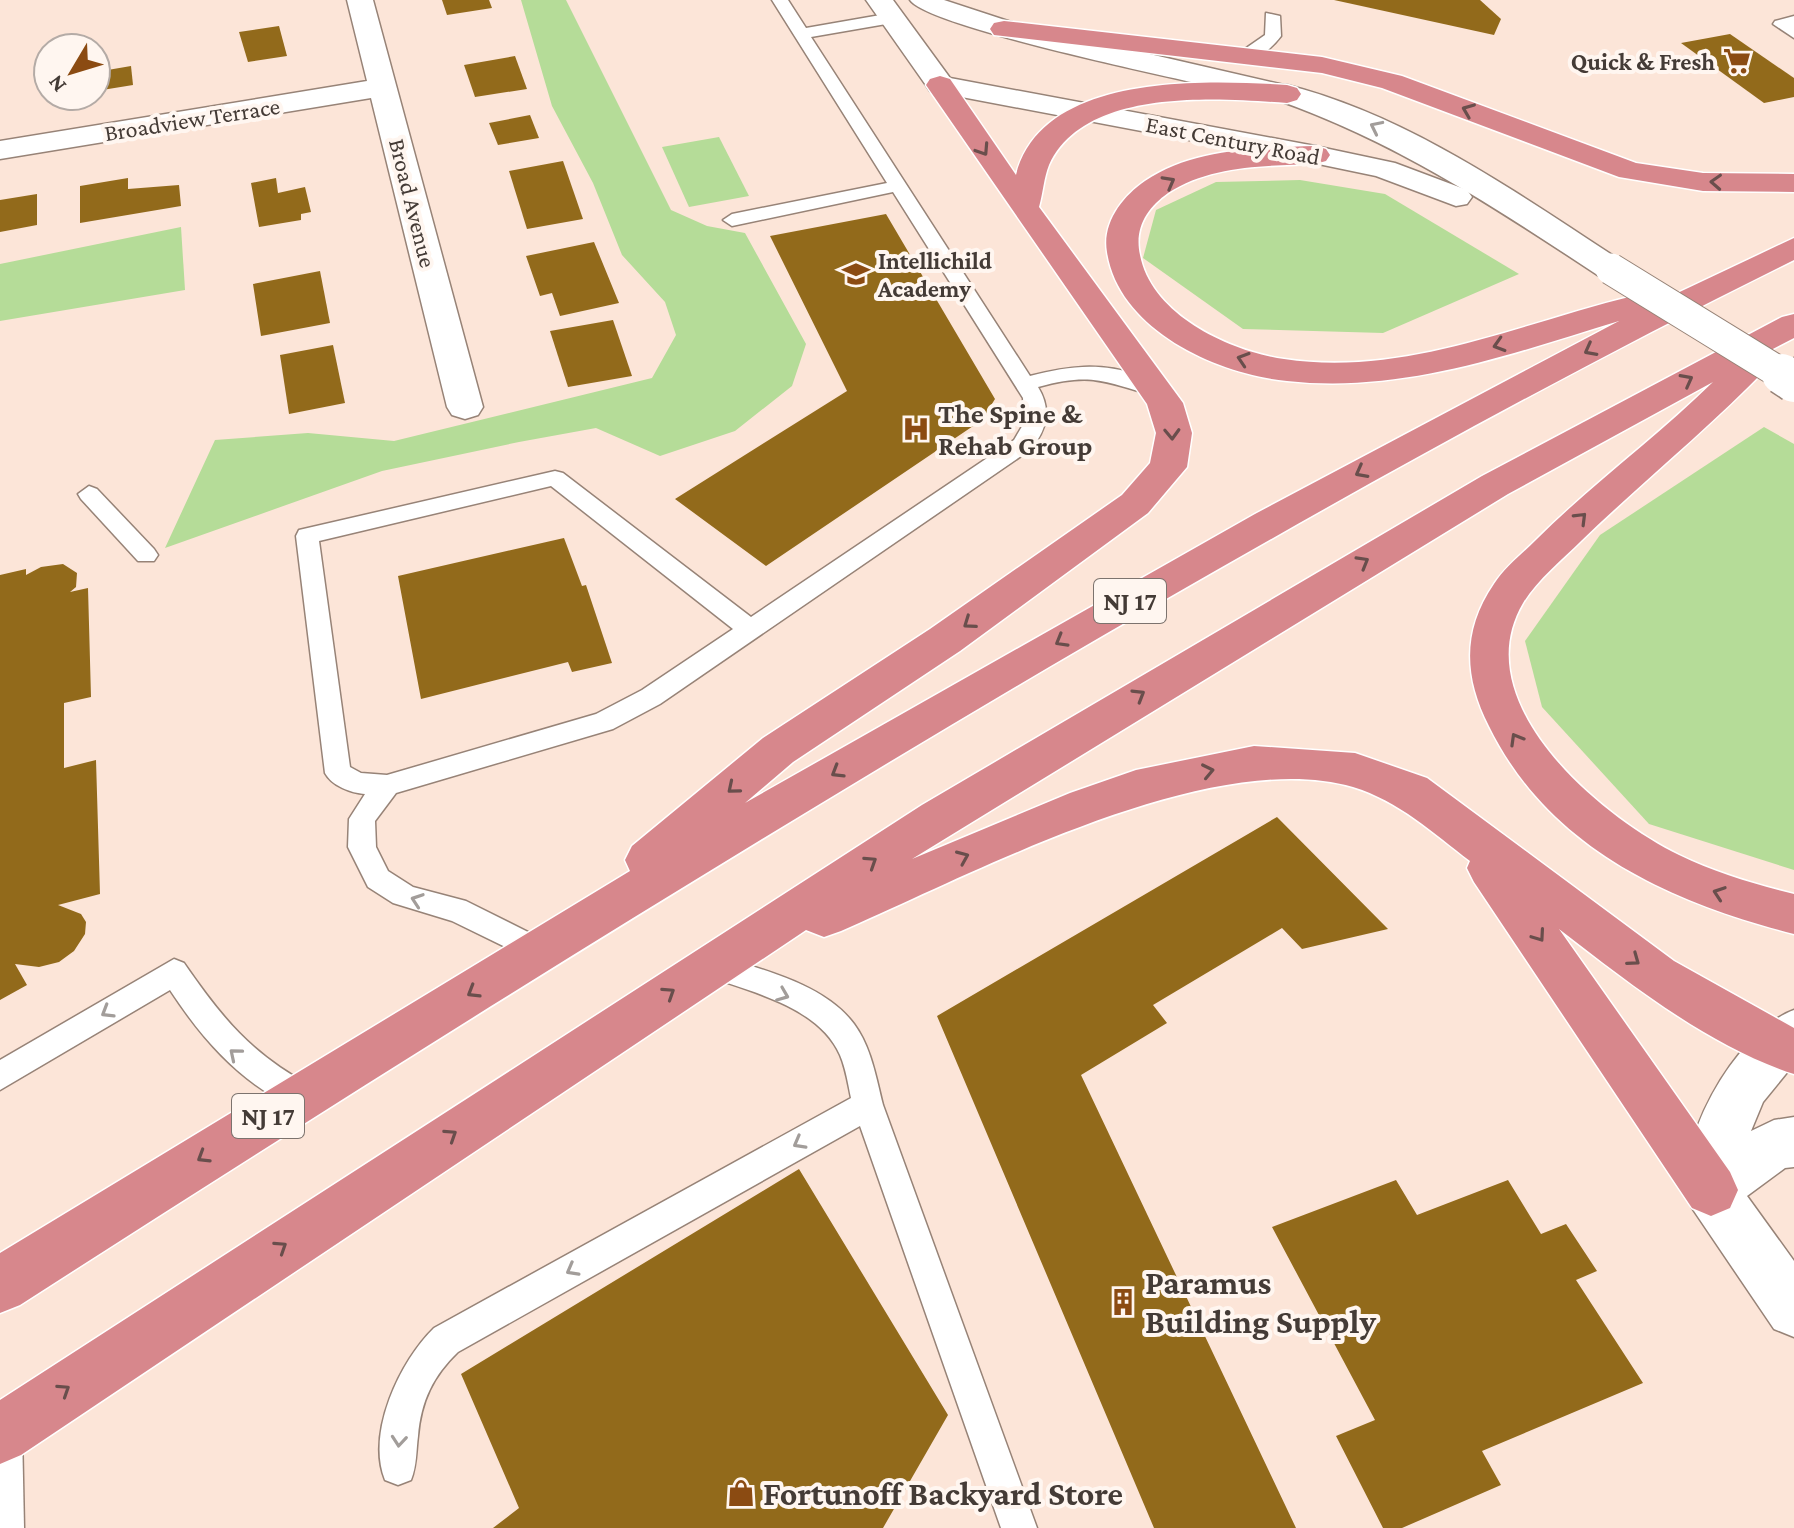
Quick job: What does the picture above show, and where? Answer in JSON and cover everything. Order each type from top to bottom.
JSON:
[{"type":"highway","points":[[1004,29],[1322,65],[1392,82],[1630,171],[1703,182],[1794,183]]},
{"type":"highway","points":[[540,952],[778,750],[945,640],[1135,504],[1168,467],[1173,449],[1172,419],[1155,389],[940,85]]},
{"type":"highway","points":[[1024,206],[1027,177],[1040,148],[1053,135],[1090,113],[1131,98],[1177,90],[1287,94]]},
{"type":"highway","points":[[1315,155],[1215,163],[1172,179],[1138,204],[1128,218],[1122,251],[1134,286],[1148,303],[1188,336],[1251,362],[1284,370],[1358,370],[1401,367],[1481,350],[1735,276]]},
{"type":"highway","name":"NJ 17","points":[[0,1285],[300,1096],[751,822],[1163,583],[1497,399],[1794,248]]},
{"type":"highway","points":[[1792,325],[1682,432],[1605,494],[1524,576],[1506,595],[1494,618],[1488,642],[1495,694],[1507,723],[1542,776],[1587,819],[1624,847],[1669,872],[1714,891],[1794,914]]},
{"type":"highway","points":[[3,1432],[938,818],[1341,574],[1536,462],[1792,325]]},
{"type":"highway","points":[[711,965],[1086,806],[1136,788],[1222,768],[1289,762],[1355,770],[1411,791],[1657,976],[1789,1043]]},
{"type":"highway","points":[[1461,827],[1560,965],[1648,1102],[1711,1190]]},
{"type":"street","name":"Broad Avenue","points":[[360,0],[465,407]]},
{"type":"street","name":"East Century Road","points":[[923,0],[950,13],[1004,29],[1287,94],[1358,118],[1411,145],[1794,382]]},
{"type":"street","points":[[886,9],[940,85]]},
{"type":"street","name":"East Century Road","points":[[940,85],[1384,169],[1435,187],[1611,269]]},
{"type":"street","name":"Broadview Terrace","points":[[0,150],[383,87]]},
{"type":"street","points":[[1789,1043],[1751,1073],[1733,1099],[1724,1122],[1711,1190],[1794,1309]]},
{"type":"street","points":[[1711,1190],[1774,1145],[1794,1142]]},
{"type":"lane","points":[[749,628],[555,478],[307,536],[338,773],[357,783],[387,785],[604,722],[651,697],[1022,445],[1033,433],[1038,417],[1034,398],[780,0]]},
{"type":"lane","points":[[801,34],[886,9]]},
{"type":"lane","points":[[1245,56],[1263,47],[1273,36],[1272,16]]},
{"type":"lane","points":[[1794,21],[1781,24],[1794,33]]},
{"type":"lane","points":[[732,220],[898,186]]},
{"type":"lane","points":[[1025,384],[1075,370],[1094,370],[1120,374],[1155,389]]},
{"type":"lane","points":[[89,494],[146,555]]},
{"type":"lane","points":[[387,785],[362,819],[362,847],[378,879],[403,895],[440,908],[456,909],[540,952]]},
{"type":"lane","points":[[711,965],[816,1008],[832,1021],[853,1049],[868,1105],[1019,1528]]},
{"type":"lane","points":[[0,1076],[174,972],[224,1045],[263,1077],[300,1096]]},
{"type":"lane","points":[[398,1467],[399,1434],[411,1388],[426,1357],[446,1340],[868,1105]]},
{"type":"lane","points":[[3,1432],[6,1528]]},
{"type":"green space","points":[[521,0],[566,0],[671,210],[707,226],[745,233],[806,344],[792,386],[735,431],[660,456],[596,428],[519,442],[382,471],[165,548],[215,440],[308,433],[394,441],[652,378],[676,335],[665,302],[622,255],[593,183],[552,106]]},
{"type":"green space","points":[[719,137],[749,196],[689,207],[662,147]]},
{"type":"green space","points":[[1300,180],[1385,194],[1519,274],[1383,333],[1243,329],[1143,258],[1156,210],[1216,182]]},
{"type":"green space","points":[[181,227],[185,290],[0,321],[0,264]]},
{"type":"green space","points":[[1764,427],[1794,444],[1794,870],[1649,824],[1542,707],[1525,641],[1600,535]]},
{"type":"building","points":[[442,0],[489,0],[492,8],[447,15]]},
{"type":"building","points":[[1334,0],[1480,0],[1501,19],[1494,35]]},
{"type":"building","points":[[279,26],[287,56],[248,62],[239,32]]},
{"type":"building","name":"Quick & Fresh","points":[[1730,34],[1794,78],[1794,97],[1764,103],[1681,43]]},
{"type":"building","points":[[515,56],[527,89],[475,97],[464,65]]},
{"type":"building","points":[[131,66],[133,85],[112,88],[112,69]]},
{"type":"building","points":[[530,115],[539,138],[498,145],[489,123]]},
{"type":"building","points":[[563,161],[583,219],[527,229],[509,171]]},
{"type":"building","points":[[128,178],[128,189],[179,185],[181,206],[80,223],[80,186]]},
{"type":"building","points":[[276,178],[278,193],[305,187],[311,212],[301,214],[301,220],[259,227],[251,183]]},
{"type":"building","points":[[37,194],[37,225],[0,232],[0,200]]},
{"type":"building","points":[[886,214],[995,399],[982,420],[766,566],[675,499],[847,391],[770,236]]},
{"type":"building","points":[[594,242],[619,303],[560,316],[552,293],[540,296],[526,256]]},
{"type":"building","points":[[320,271],[330,323],[261,336],[253,284]]},
{"type":"building","points":[[613,320],[632,376],[568,387],[550,331]]},
{"type":"building","points":[[333,345],[345,403],[289,414],[280,355]]},
{"type":"building","points":[[564,538],[582,586],[586,585],[612,663],[572,672],[568,662],[421,699],[398,576]]},
{"type":"building","points":[[63,564],[77,573],[76,587],[70,592],[88,588],[91,697],[64,703],[64,768],[96,760],[100,894],[58,905],[81,914],[86,922],[85,934],[74,951],[59,962],[39,967],[15,964],[27,985],[0,1000],[0,575],[26,569],[26,575],[41,567]]},
{"type":"building","name":"Paramus Building Supply","points":[[1277,817],[1388,929],[1302,949],[1282,928],[1153,1005],[1167,1023],[1081,1075],[1296,1528],[1154,1528],[937,1016]]},
{"type":"building","points":[[799,1169],[948,1415],[883,1528],[493,1528],[519,1508],[461,1374]]},
{"type":"building","points":[[1396,1180],[1417,1215],[1508,1180],[1541,1234],[1566,1224],[1597,1271],[1576,1280],[1643,1383],[1482,1451],[1501,1485],[1402,1528],[1383,1528],[1336,1436],[1375,1420],[1272,1227]]},
{"type":"place","name":"Quick & Fresh","points":[[1737,61]]},
{"type":"place","name":"Intellichild Academy","points":[[856,274]]},
{"type":"place","name":"The Spine & Rehab Group","points":[[916,429]]},
{"type":"place","name":"Paramus Building Supply","points":[[1123,1302]]},
{"type":"place","name":"Fortunoff Backyard Store","points":[[741,1493]]}]
